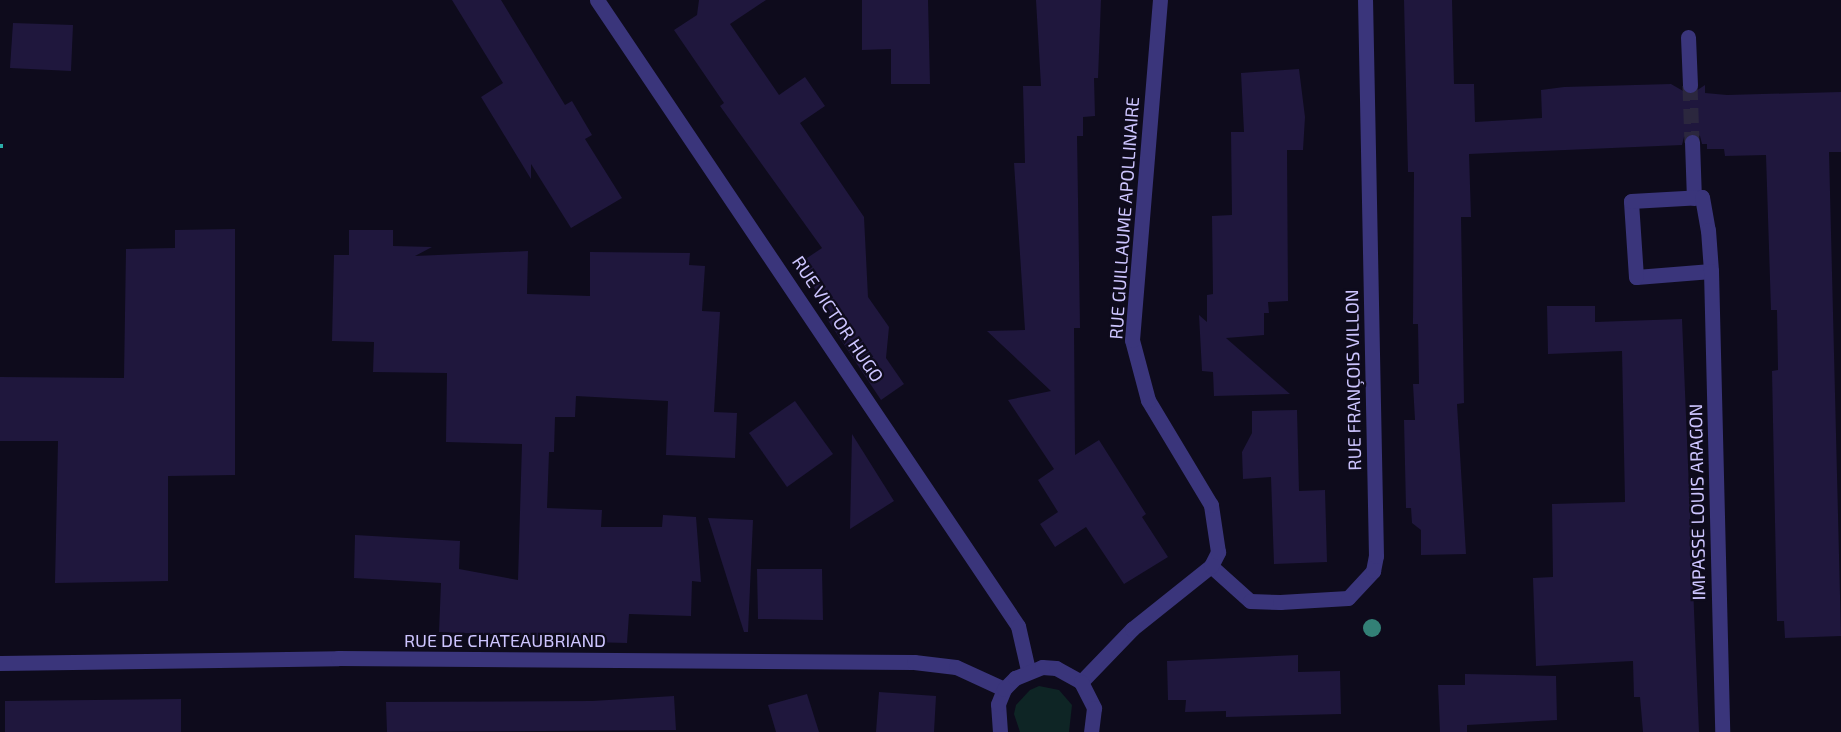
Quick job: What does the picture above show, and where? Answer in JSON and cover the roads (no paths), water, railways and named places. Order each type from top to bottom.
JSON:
[{"type":"street","name":"RUE VICTOR HUGO","points":[[597,0],[1012,617],[1028,670]]},
{"type":"street","name":"RUE GUILLAUME APOLLINAIRE","points":[[1160,0],[1132,340],[1148,400],[1216,519],[1218,552],[1211,566]]},
{"type":"street","name":"RUE FRANÇOIS VILLON","points":[[1211,566],[1250,601],[1280,602],[1348,598],[1373,571],[1376,556],[1365,0]]},
{"type":"street","points":[[1688,37],[1690,85]]},
{"type":"street","points":[[1692,142],[1694,198],[1631,201],[1636,277],[1711,271]]},
{"type":"street","name":"IMPASSE LOUIS ARAGON","points":[[1694,198],[1702,197],[1711,271],[1722,732]]},
{"type":"street","points":[[1081,682],[1132,629],[1211,566]]},
{"type":"street","name":"RUE DE CHATEAUBRIAND","points":[[0,663],[338,658],[914,662],[956,667],[1004,689]]},
{"type":"street","points":[[1000,732],[998,704],[1004,689],[1028,670],[1056,668],[1081,682],[1094,708],[1091,732]]},
{"type":"tunnel","points":[[1690,85],[1692,142]]}]
